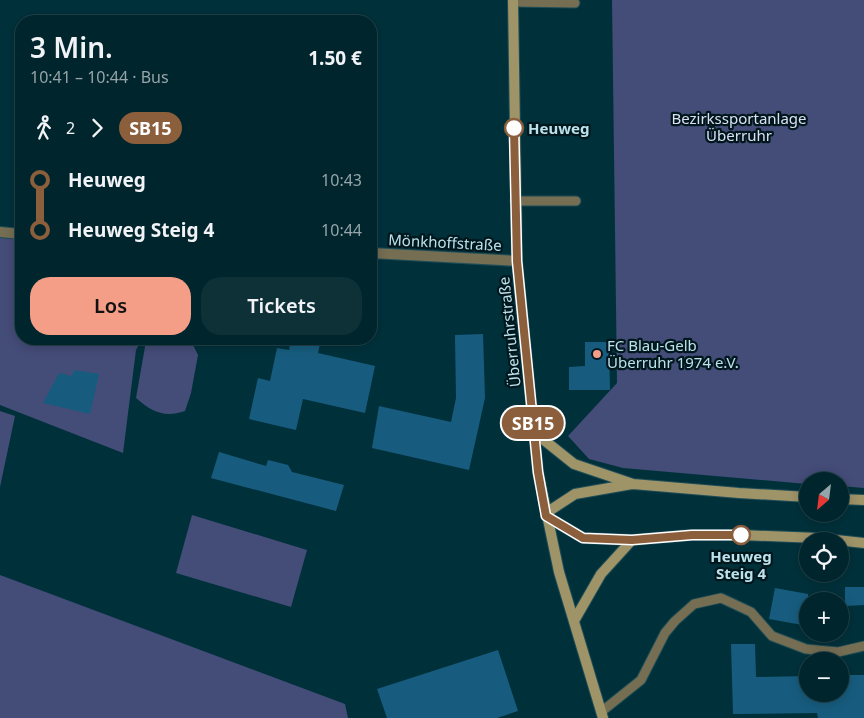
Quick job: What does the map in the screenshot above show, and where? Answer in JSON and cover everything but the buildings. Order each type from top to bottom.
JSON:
[{"type":"main road","name":"Überruhrstraße","points":[[513,1],[517,261],[538,472],[559,572],[602,715]]},
{"type":"main road","points":[[534,432],[574,464],[633,484]]},
{"type":"main road","points":[[799,496],[633,484],[575,494],[546,515],[583,538],[632,540],[692,535],[741,535],[818,538],[864,543]]},
{"type":"main road","points":[[849,499],[864,500]]},
{"type":"main road","points":[[574,621],[601,574],[632,540]]},
{"type":"street","points":[[0,232],[15,233]]},
{"type":"street","name":"Mönkhoffstraße","points":[[377,253],[517,261]]},
{"type":"lane","points":[[513,1],[575,3]]},
{"type":"lane","points":[[515,201],[576,201]]},
{"type":"lane","name":"Überruhrstraße","points":[[602,715],[641,680],[665,633],[694,604],[721,598],[751,612],[772,636],[806,649],[838,652],[864,646]]},
{"type":"green space","name":"Bezirkssportanlage Überruhr","points":[[612,0],[864,0],[864,488],[849,487],[849,472],[799,472],[799,483],[623,468],[589,459],[568,436],[617,383]]},
{"type":"green space","points":[[0,236],[15,237],[15,345],[139,345],[136,350],[123,453],[0,405]]},
{"type":"green space","points":[[145,345],[193,345],[198,355],[191,393],[185,411],[164,414],[147,407],[136,398]]},
{"type":"green space","points":[[0,411],[15,416],[0,487]]},
{"type":"green space","points":[[192,515],[307,550],[291,607],[176,573]]},
{"type":"green space","points":[[0,575],[345,704],[348,718],[0,718]]},
{"type":"bus line","name":"SB15","points":[[514,128],[517,261],[538,472],[546,516],[583,538],[632,540],[692,535],[741,535]]},
{"type":"place","name":"Heuweg","points":[[514,128]]},
{"type":"place","name":"FC Blau-Gelb Überruhr 1974 e.V.","points":[[597,354]]},
{"type":"place","name":"Heuweg Steig 4","points":[[741,535]]}]
